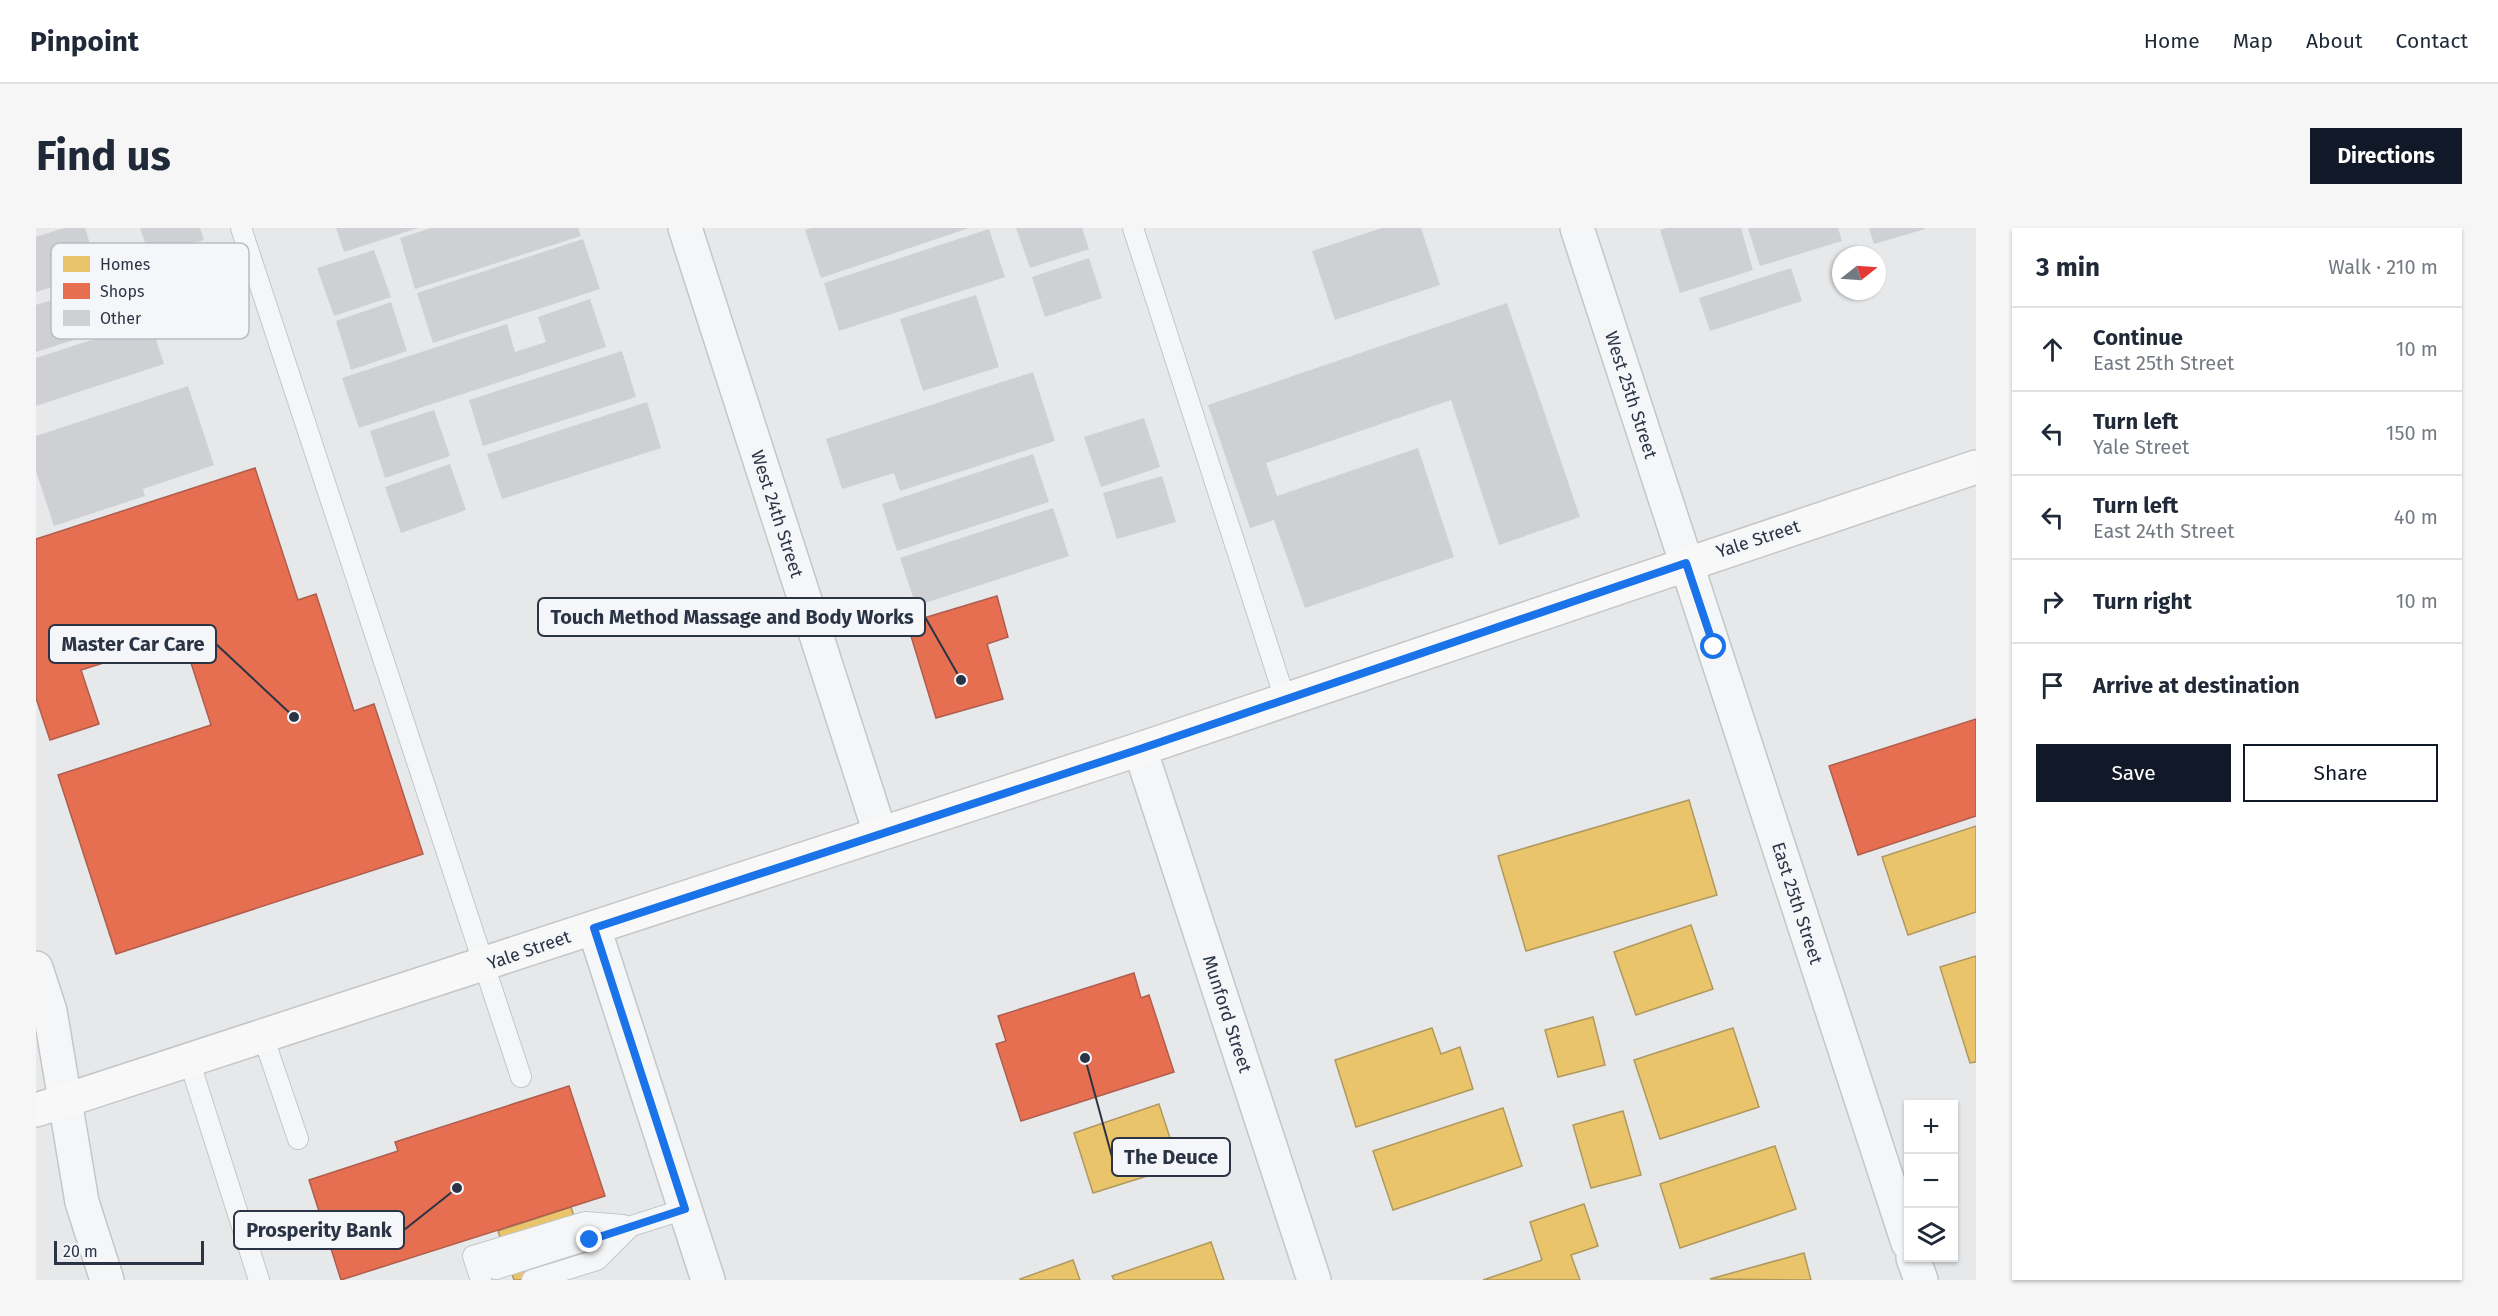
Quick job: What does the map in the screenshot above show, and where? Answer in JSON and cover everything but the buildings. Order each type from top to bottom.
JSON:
[{"type":"main road","name":"Yale Street","points":[[51,1105],[1140,749],[1976,467]]},
{"type":"street","name":"West 24th Street","points":[[685,228],[880,833]]},
{"type":"street","name":"West 25th Street","points":[[1577,228],[1686,563]]},
{"type":"street","name":"East 25th Street","points":[[1686,563],[1904,1231]]},
{"type":"street","name":"Munford Street","points":[[1140,749],[1314,1280]]},
{"type":"street","points":[[594,928],[708,1280]]},
{"type":"street","points":[[36,968],[50,1011],[51,1105],[107,1280]]},
{"type":"street","points":[[1915,1262],[1921,1280]]},
{"type":"lane","points":[[241,228],[246,243]]},
{"type":"lane","points":[[1132,228],[1285,699]]},
{"type":"lane","points":[[249,252],[521,1077]]},
{"type":"lane","points":[[264,1035],[298,1139]]},
{"type":"lane","points":[[189,1060],[260,1280]]},
{"type":"lane","points":[[481,1280],[473,1256],[496,1269],[685,1209]]},
{"type":"lane","points":[[532,1280],[597,1260],[632,1225]]},
{"type":"place","name":"Touch Method Massage and Body Works","points":[[961,680]]},
{"type":"place","name":"Master Car Care","points":[[294,717]]},
{"type":"place","name":"The Deuce","points":[[1085,1058]]},
{"type":"place","name":"Prosperity Bank","points":[[457,1188]]},
{"type":"route","points":[[590,1240],[685,1209],[594,928],[1140,749],[1686,563],[1714,647]]}]
